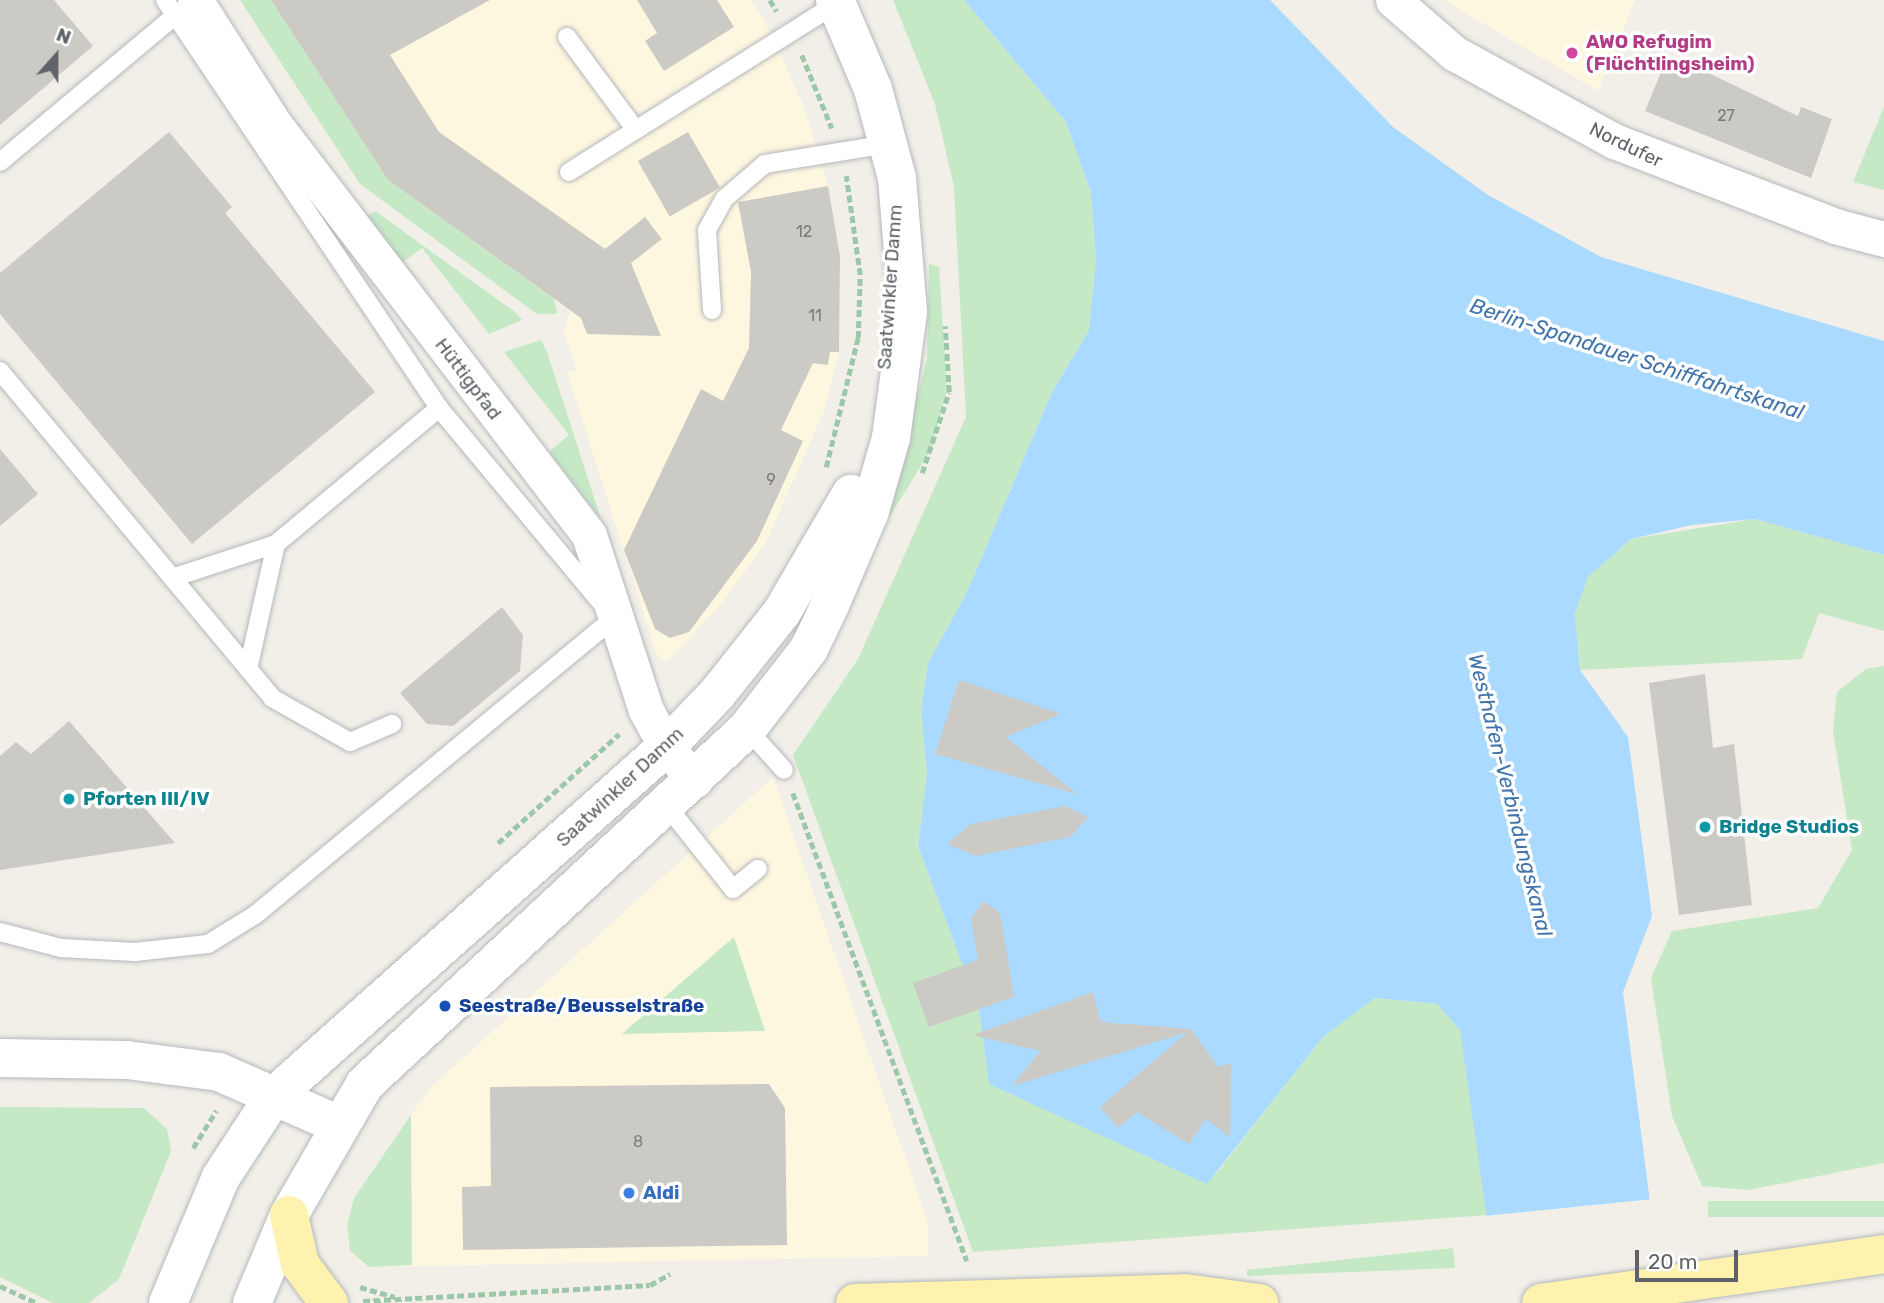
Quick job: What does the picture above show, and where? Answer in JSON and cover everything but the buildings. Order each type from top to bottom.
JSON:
[{"type":"main road","name":"Saatwinkler Damm","points":[[252,1303],[289,1215],[337,1124],[396,1049],[695,780],[747,729],[809,649],[870,511],[891,438],[908,312],[893,161],[836,2]]},
{"type":"main road","name":"Saatwinkler Damm","points":[[168,1303],[221,1177],[274,1096],[666,747],[782,612],[829,540],[857,481],[884,373],[893,161]]},
{"type":"main road","points":[[0,1058],[127,1060],[219,1072],[337,1124]]},
{"type":"main road","points":[[289,1215],[300,1264],[329,1303]]},
{"type":"main road","points":[[1541,1303],[1884,1254]]},
{"type":"main road","points":[[855,1303],[1185,1293],[1259,1303]]},
{"type":"street","name":"Nordufer","points":[[1394,0],[1454,53],[1614,141],[1835,226],[1884,239]]},
{"type":"street","name":"Hüttigpfad","points":[[185,8],[589,535],[646,710],[666,747],[695,780]]},
{"type":"lane","points":[[0,932],[61,948],[135,952],[208,944],[255,915],[614,618],[439,408],[185,8],[165,0]]},
{"type":"lane","points":[[569,173],[836,2]]},
{"type":"lane","points":[[0,162],[185,8]]},
{"type":"lane","points":[[567,37],[635,129]]},
{"type":"lane","points":[[712,310],[707,230],[724,199],[765,164],[840,155],[893,161]]},
{"type":"lane","points":[[0,372],[272,698],[330,736],[350,742],[392,724]]},
{"type":"lane","points":[[172,578],[276,544],[439,408]]},
{"type":"lane","points":[[248,669],[276,544]]},
{"type":"lane","points":[[747,729],[784,770]]},
{"type":"lane","points":[[667,806],[733,889],[758,869]]},
{"type":"path","points":[[770,0],[791,30],[840,155],[857,238],[858,338],[823,473]]},
{"type":"path","points":[[784,770],[967,1261]]},
{"type":"path","points":[[360,1303],[650,1285],[670,1274]]},
{"type":"path","points":[[0,1286],[37,1303]]},
{"type":"shaded area","points":[[271,0],[750,0],[764,19],[805,109],[828,186],[840,256],[839,352],[824,411],[766,542],[722,603],[667,661],[657,655],[567,372],[577,369],[564,332],[570,311],[388,180]]},
{"type":"shaded area","name":"AWO Refugim (Flüchtlingsheim)","points":[[1444,0],[1635,0],[1598,91]]},
{"type":"shaded area","points":[[773,777],[928,1223],[928,1256],[369,1267],[360,1261],[350,1251],[347,1226],[354,1198],[429,1089]]},
{"type":"green space","points":[[240,0],[271,0],[388,180],[554,299],[557,314],[537,314],[360,184]]},
{"type":"green space","points":[[893,0],[964,0],[1066,122],[1091,193],[1096,259],[1089,330],[1052,392],[967,592],[928,663],[921,710],[927,773],[918,846],[979,1009],[989,1084],[1216,1174],[1323,1037],[1375,998],[1437,1004],[1460,1030],[1488,1215],[973,1252],[793,755],[858,659],[966,417],[954,187],[935,104]]},
{"type":"green space","points":[[1884,107],[1884,190],[1853,182]]},
{"type":"green space","points":[[375,211],[515,312],[522,320],[489,334],[422,248],[402,263],[366,217]]},
{"type":"green space","points":[[929,264],[939,267],[947,390],[932,448],[885,524],[927,359]]},
{"type":"green space","points":[[541,340],[601,519],[549,452],[569,435],[504,352]]},
{"type":"green space","points":[[1755,519],[1884,555],[1884,631],[1819,613],[1802,659],[1580,670],[1575,614],[1588,577],[1631,539]]},
{"type":"green space","points":[[1884,666],[1884,1163],[1749,1190],[1702,1186],[1672,1116],[1651,978],[1672,931],[1818,908],[1852,850],[1833,731],[1837,692],[1866,669]]},
{"type":"green space","points":[[734,937],[765,1031],[622,1034]]},
{"type":"green space","points":[[0,1107],[144,1108],[167,1129],[171,1151],[119,1279],[89,1303],[53,1303],[0,1277]]},
{"type":"green space","points":[[411,1115],[412,1265],[369,1267],[350,1251],[347,1226],[354,1198]]},
{"type":"green space","points":[[1708,1201],[1884,1201],[1884,1217],[1708,1217]]},
{"type":"green space","points":[[1453,1248],[1455,1268],[1247,1276],[1247,1270]]},
{"type":"water","points":[[964,0],[1270,0],[1393,127],[1488,195],[1601,257],[1884,341],[1884,555],[1755,519],[1692,525],[1631,539],[1588,577],[1575,614],[1580,670],[1628,737],[1652,916],[1623,992],[1663,1303],[1499,1303],[1460,1030],[1437,1004],[1375,998],[1323,1037],[1207,1184],[989,1084],[979,1009],[918,846],[927,773],[921,710],[928,663],[967,592],[1052,392],[1089,330],[1096,259],[1091,193],[1066,122]]},
{"type":"pier","points":[[1653,1199],[1667,1303],[1496,1303],[1484,1216]]},
{"type":"place","name":"AWO Refugim (Flüchtlingsheim)","points":[[1572,53]]},
{"type":"place","name":"Pforten III/IV","points":[[69,799]]},
{"type":"place","name":"Bridge Studios","points":[[1705,827]]},
{"type":"place","name":"Seestraße/Beusselstraße","points":[[445,1006]]},
{"type":"place","name":"Aldi","points":[[629,1193]]},
{"type":"water label","name":"Berlin-Spandauer Schifffahrtskanal","points":[[1637,359]]},
{"type":"water label","name":"Westhafen-Verbindungskanal","points":[[1510,795]]}]
